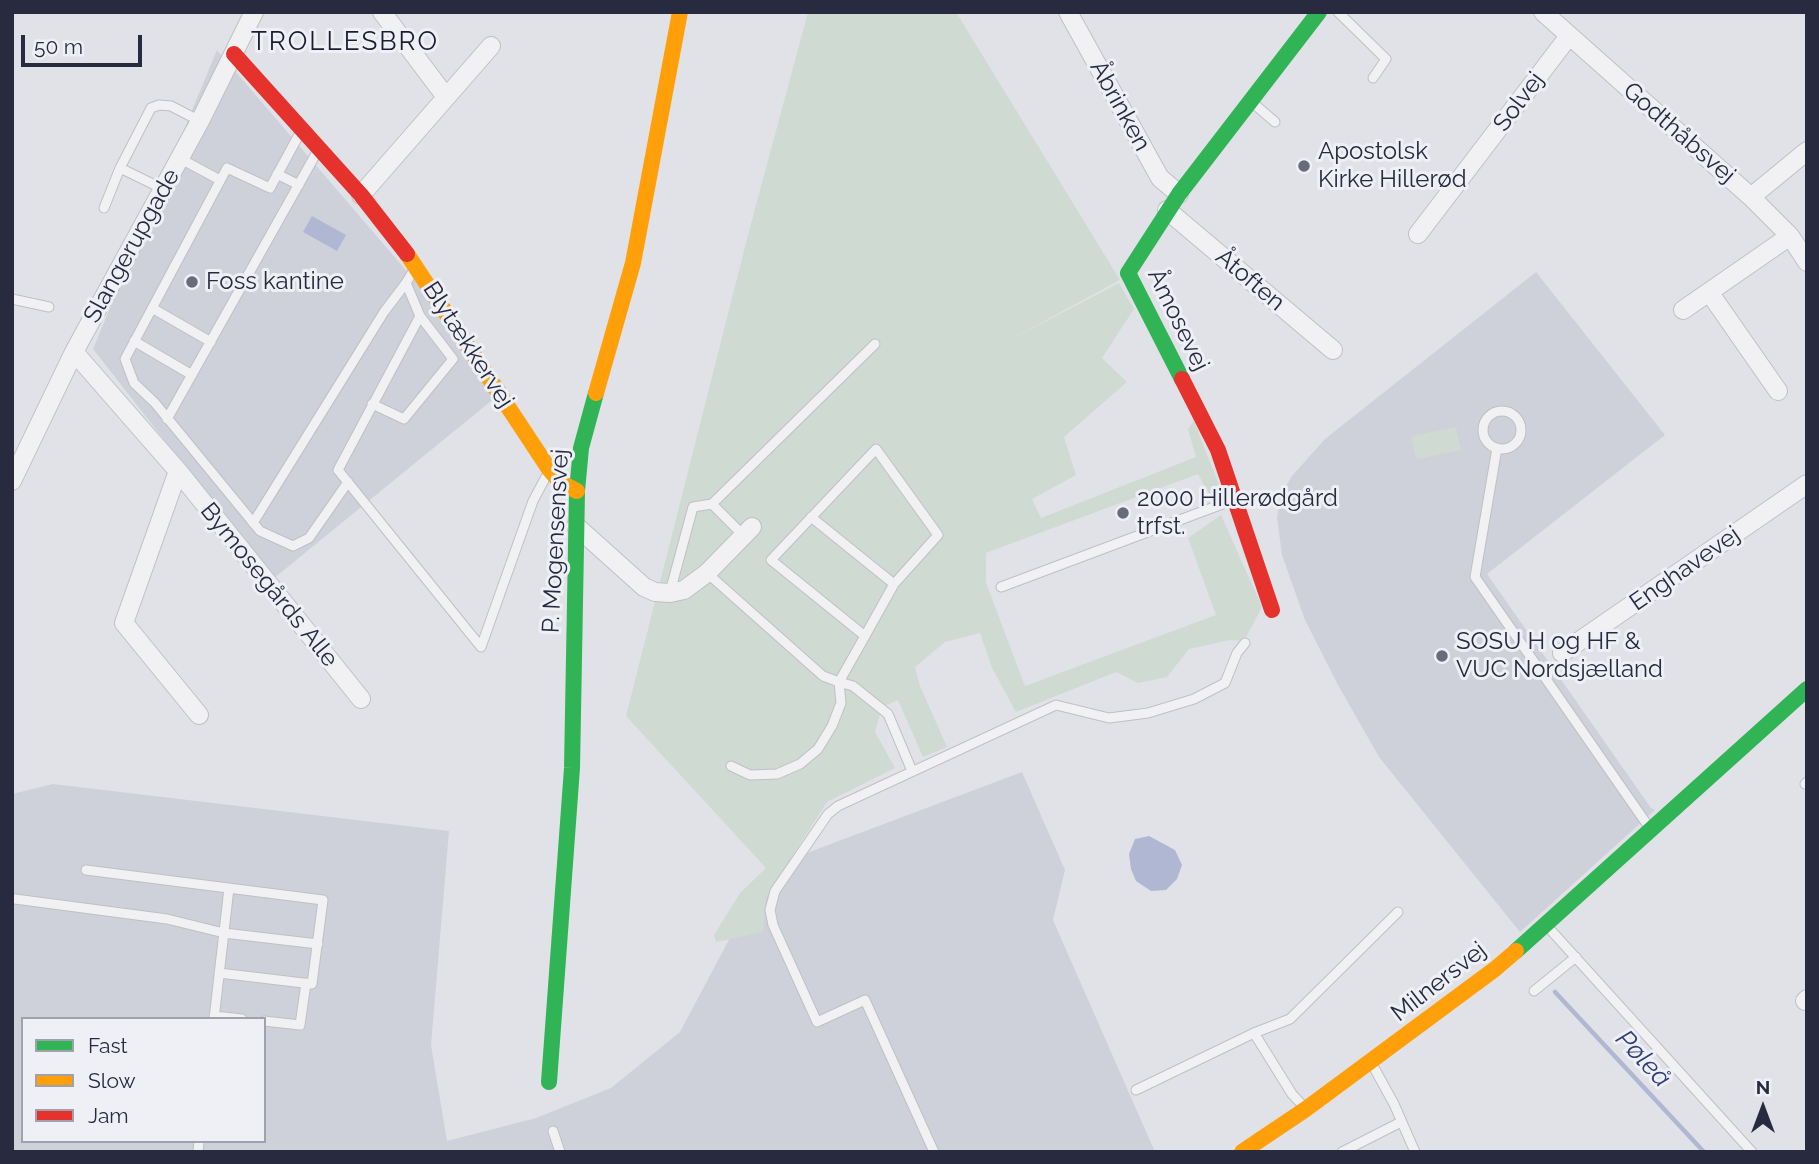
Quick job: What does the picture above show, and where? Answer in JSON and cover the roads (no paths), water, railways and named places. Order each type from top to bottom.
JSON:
[{"type":"street","name":"Slangerupgade","points":[[12,481],[74,352],[200,121],[254,12]]},
{"type":"street","points":[[382,12],[446,97]]},
{"type":"street","name":"P. Mogensensvej","points":[[549,1082],[572,768],[577,491],[582,448],[633,263],[680,12]]},
{"type":"street","name":"Åbrinken","points":[[1068,12],[1160,178],[1179,194]]},
{"type":"street","name":"Godthåbsvej","points":[[1543,12],[1751,197],[1790,236],[1807,262]]},
{"type":"street","name":"Åmosevej","points":[[1272,610],[1218,450],[1128,273],[1179,194],[1252,102],[1313,14]]},
{"type":"street","name":"Solvej","points":[[1418,234],[1569,36]]},
{"type":"street","points":[[361,195],[491,46]]},
{"type":"street","name":"Blytækkervej","points":[[234,54],[361,195],[416,266],[550,469],[561,483],[577,491]]},
{"type":"street","points":[[1751,197],[1807,151]]},
{"type":"street","name":"Åtoften","points":[[1167,211],[1333,350]]},
{"type":"street","points":[[1683,310],[1790,236]]},
{"type":"street","points":[[1709,292],[1778,391]]},
{"type":"street","name":"Bymosegårds Alle","points":[[74,352],[178,471],[361,699]]},
{"type":"street","name":"Bymosegårds Alle","points":[[178,471],[124,623],[199,715]]},
{"type":"street","name":"Enghavevej","points":[[1562,653],[1807,484]]},
{"type":"street","points":[[576,526],[644,587],[655,593],[684,590],[707,573],[748,531]]},
{"type":"street","name":"Milnersvej","points":[[1242,1152],[1306,1110],[1460,997],[1546,925],[1807,689]]},
{"type":"lane","points":[[1338,12],[1386,59],[1373,78]]},
{"type":"lane","points":[[1252,102],[1276,122]]},
{"type":"lane","points":[[104,208],[120,168],[151,108],[159,105],[171,106],[200,121]]},
{"type":"lane","points":[[302,130],[270,188],[227,168],[125,359],[134,383],[155,403],[260,531],[293,547],[309,538],[348,482]]},
{"type":"lane","points":[[167,419],[319,148]]},
{"type":"lane","points":[[180,158],[220,180]]},
{"type":"lane","points":[[120,168],[163,189]]},
{"type":"lane","points":[[277,174],[299,185]]},
{"type":"lane","points":[[253,523],[384,312],[416,266]]},
{"type":"lane","points":[[372,404],[404,419],[453,359],[420,316],[406,283]]},
{"type":"lane","points":[[12,299],[49,307]]},
{"type":"lane","points":[[152,308],[211,342]]},
{"type":"lane","points":[[420,316],[338,470],[481,647],[533,501],[550,469]]},
{"type":"lane","points":[[134,341],[192,375]]},
{"type":"lane","points":[[670,593],[693,507],[712,504],[875,344]]},
{"type":"lane","points":[[1506,411],[1519,422],[1521,433],[1511,447],[1497,448],[1487,441],[1483,429],[1493,414],[1506,411]]},
{"type":"lane","points":[[1497,448],[1475,578],[1651,831]]},
{"type":"lane","points":[[731,766],[750,775],[777,774],[800,764],[818,749],[832,726],[841,703],[839,682],[865,636],[894,584],[938,535],[876,449],[771,560],[865,636]]},
{"type":"lane","points":[[1001,587],[1234,499]]},
{"type":"lane","points":[[712,504],[748,531]]},
{"type":"lane","points":[[811,517],[894,584]]},
{"type":"lane","points":[[707,573],[823,676],[853,686],[888,714],[912,771]]},
{"type":"lane","points":[[934,1152],[865,1000],[817,1022],[772,925],[770,910],[775,891],[828,814],[838,806],[1056,705],[1109,718],[1148,713],[1194,699],[1225,682],[1237,653],[1245,643]]},
{"type":"lane","points":[[86,870],[323,900],[313,984],[219,973]]},
{"type":"lane","points":[[214,1017],[229,888]]},
{"type":"lane","points":[[15,899],[167,919],[224,933],[318,944]]},
{"type":"lane","points":[[1136,1090],[1290,1018],[1398,912]]},
{"type":"lane","points":[[1546,925],[1752,1152]]},
{"type":"lane","points":[[1534,990],[1576,957]]},
{"type":"lane","points":[[266,1021],[300,1025],[306,983]]},
{"type":"lane","points":[[1254,1033],[1292,1094],[1306,1110]]},
{"type":"lane","points":[[1371,1063],[1415,1152]]},
{"type":"lane","points":[[1342,1152],[1401,1122]]},
{"type":"lane","points":[[553,1131],[560,1152]]},
{"type":"water","points":[[312,216],[346,235],[337,251],[303,232]]},
{"type":"water","points":[[1149,836],[1175,850],[1182,865],[1177,879],[1166,890],[1151,891],[1136,881],[1131,869],[1129,854],[1135,839]]},
{"type":"waterway","name":"Pøleå","points":[[1555,992],[1704,1152]]},
{"type":"place","name":"Apostolsk Kirke Hillerød","points":[[1304,166]]},
{"type":"place","name":"Foss kantine","points":[[192,282]]},
{"type":"place","name":"2000 Hillerødgård trfst.","points":[[1123,513]]},
{"type":"place","name":"SOSU H og HF & VUC Nordsjælland","points":[[1442,656]]},
{"type":"district","name":"TROLLESBRO","points":[[345,42]]}]
